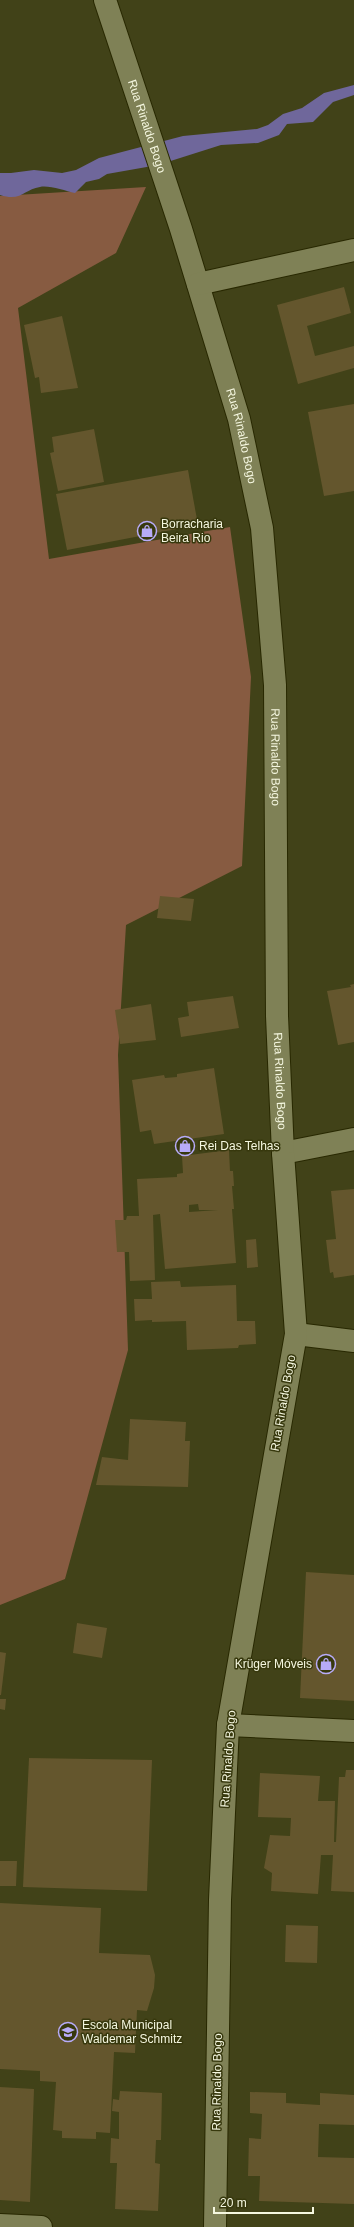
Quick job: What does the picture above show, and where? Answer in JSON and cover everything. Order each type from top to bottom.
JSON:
[{"type":"main road","name":"Rua Rinaldo Bogo","points":[[105,0],[198,284],[239,419],[262,528],[272,621],[275,685],[277,1016],[283,1153],[296,1334],[228,1725],[220,1900],[215,2227]]},
{"type":"main road","points":[[198,284],[354,250]]},
{"type":"main road","points":[[283,1153],[354,1139]]},
{"type":"main road","points":[[296,1334],[354,1341]]},
{"type":"main road","points":[[228,1725],[354,1731]]},
{"type":"main road","points":[[0,2225],[41,2227]]},
{"type":"shaded area","points":[[354,85],[354,95],[333,102],[313,122],[287,124],[279,135],[258,143],[221,145],[158,165],[107,174],[99,179],[86,182],[75,193],[52,187],[44,187],[35,188],[13,197],[0,195],[0,173],[34,170],[62,173],[76,170],[99,158],[183,136],[257,129],[268,125],[283,114],[302,108],[324,93]]},
{"type":"shaded area","points":[[146,187],[116,253],[18,308],[49,559],[230,527],[251,677],[242,866],[126,925],[118,1055],[128,1350],[65,1579],[0,1605],[0,196]]},
{"type":"building","points":[[344,287],[351,313],[307,326],[315,356],[354,346],[354,368],[298,384],[277,305]]},
{"type":"building","points":[[62,316],[78,388],[41,393],[39,377],[35,378],[24,325]]},
{"type":"building","points":[[354,404],[354,491],[324,496],[308,412]]},
{"type":"building","points":[[94,429],[104,482],[58,491],[50,453],[54,452],[52,437]]},
{"type":"building","points":[[188,470],[198,525],[67,550],[56,494]]},
{"type":"building","points":[[160,896],[194,899],[191,921],[157,918]]},
{"type":"building","points":[[354,984],[354,1042],[338,1045],[327,991],[351,987],[350,985]]},
{"type":"building","points":[[233,996],[239,1028],[181,1037],[178,1018],[189,1016],[187,1002]]},
{"type":"building","points":[[151,1004],[156,1040],[120,1044],[115,1010]]},
{"type":"building","points":[[214,1068],[224,1134],[154,1144],[151,1130],[140,1132],[132,1080],[164,1075],[165,1078],[177,1077],[177,1074]]},
{"type":"building","points":[[229,1150],[230,1171],[233,1171],[234,1186],[232,1186],[234,1209],[232,1209],[236,1263],[165,1269],[160,1214],[153,1215],[155,1280],[130,1281],[129,1252],[117,1252],[115,1220],[126,1220],[127,1216],[139,1216],[137,1179],[177,1177],[177,1174],[183,1173],[182,1156]],"holes":[[[198,1204],[199,1210],[218,1210],[189,1212],[189,1205]]]},
{"type":"building","points":[[354,1189],[354,1275],[334,1278],[333,1272],[330,1273],[326,1240],[336,1239],[331,1191]]},
{"type":"building","points":[[256,1239],[258,1267],[247,1268],[246,1240]]},
{"type":"building","points":[[180,1281],[181,1287],[236,1285],[237,1321],[255,1321],[256,1344],[239,1345],[238,1348],[187,1350],[186,1321],[135,1321],[134,1299],[152,1299],[151,1282]]},
{"type":"building","points":[[130,1419],[186,1422],[185,1441],[190,1441],[188,1487],[96,1485],[102,1457],[128,1460]]},
{"type":"building","points":[[306,1572],[354,1575],[354,1701],[300,1698]]},
{"type":"building","points":[[77,1623],[107,1628],[102,1658],[73,1653]]},
{"type":"building","points":[[0,1652],[6,1653],[1,1695],[0,1695]]},
{"type":"building","points":[[0,1699],[6,1699],[5,1710],[0,1709]]},
{"type":"building","points":[[29,1758],[152,1760],[147,1891],[23,1887]]},
{"type":"building","points":[[346,1770],[354,1770],[354,1892],[331,1891],[333,1855],[321,1855],[318,1894],[271,1891],[272,1873],[264,1868],[270,1835],[290,1836],[291,1818],[258,1817],[260,1773],[320,1776],[318,1801],[335,1801],[334,1842],[336,1842],[339,1777],[345,1777]]},
{"type":"building","points":[[0,1861],[17,1861],[16,1886],[0,1886]]},
{"type":"building","name":"Escola Municipal Waldemar Schmitz","points":[[0,1903],[101,1908],[99,1953],[150,1955],[155,1975],[154,1988],[147,2011],[137,2010],[135,2053],[114,2052],[110,2133],[96,2132],[96,2139],[62,2138],[62,2131],[53,2130],[56,2082],[40,2081],[40,2071],[0,2069]]},
{"type":"building","points":[[286,1925],[318,1926],[317,1963],[285,1962]]},
{"type":"building","points":[[0,2087],[34,2089],[30,2202],[0,2200]]},
{"type":"building","points":[[120,2091],[162,2093],[161,2140],[156,2140],[155,2163],[160,2164],[158,2211],[115,2209],[117,2163],[110,2163],[111,2138],[119,2139],[119,2112],[112,2111],[113,2099],[119,2100]]},
{"type":"building","points":[[250,2092],[286,2093],[286,2103],[320,2105],[320,2093],[354,2095],[354,2125],[319,2124],[318,2157],[354,2158],[354,2204],[259,2201],[260,2176],[248,2176],[249,2138],[261,2139],[262,2114],[250,2113]]},
{"type":"place","name":"Borracharia Beira Rio","points":[[147,531]]},
{"type":"place","name":"Rei Das Telhas","points":[[185,1146]]},
{"type":"place","name":"Krüger Móveis","points":[[326,1664]]},
{"type":"place","name":"Escola Municipal Waldemar Schmitz","points":[[68,2032]]}]
